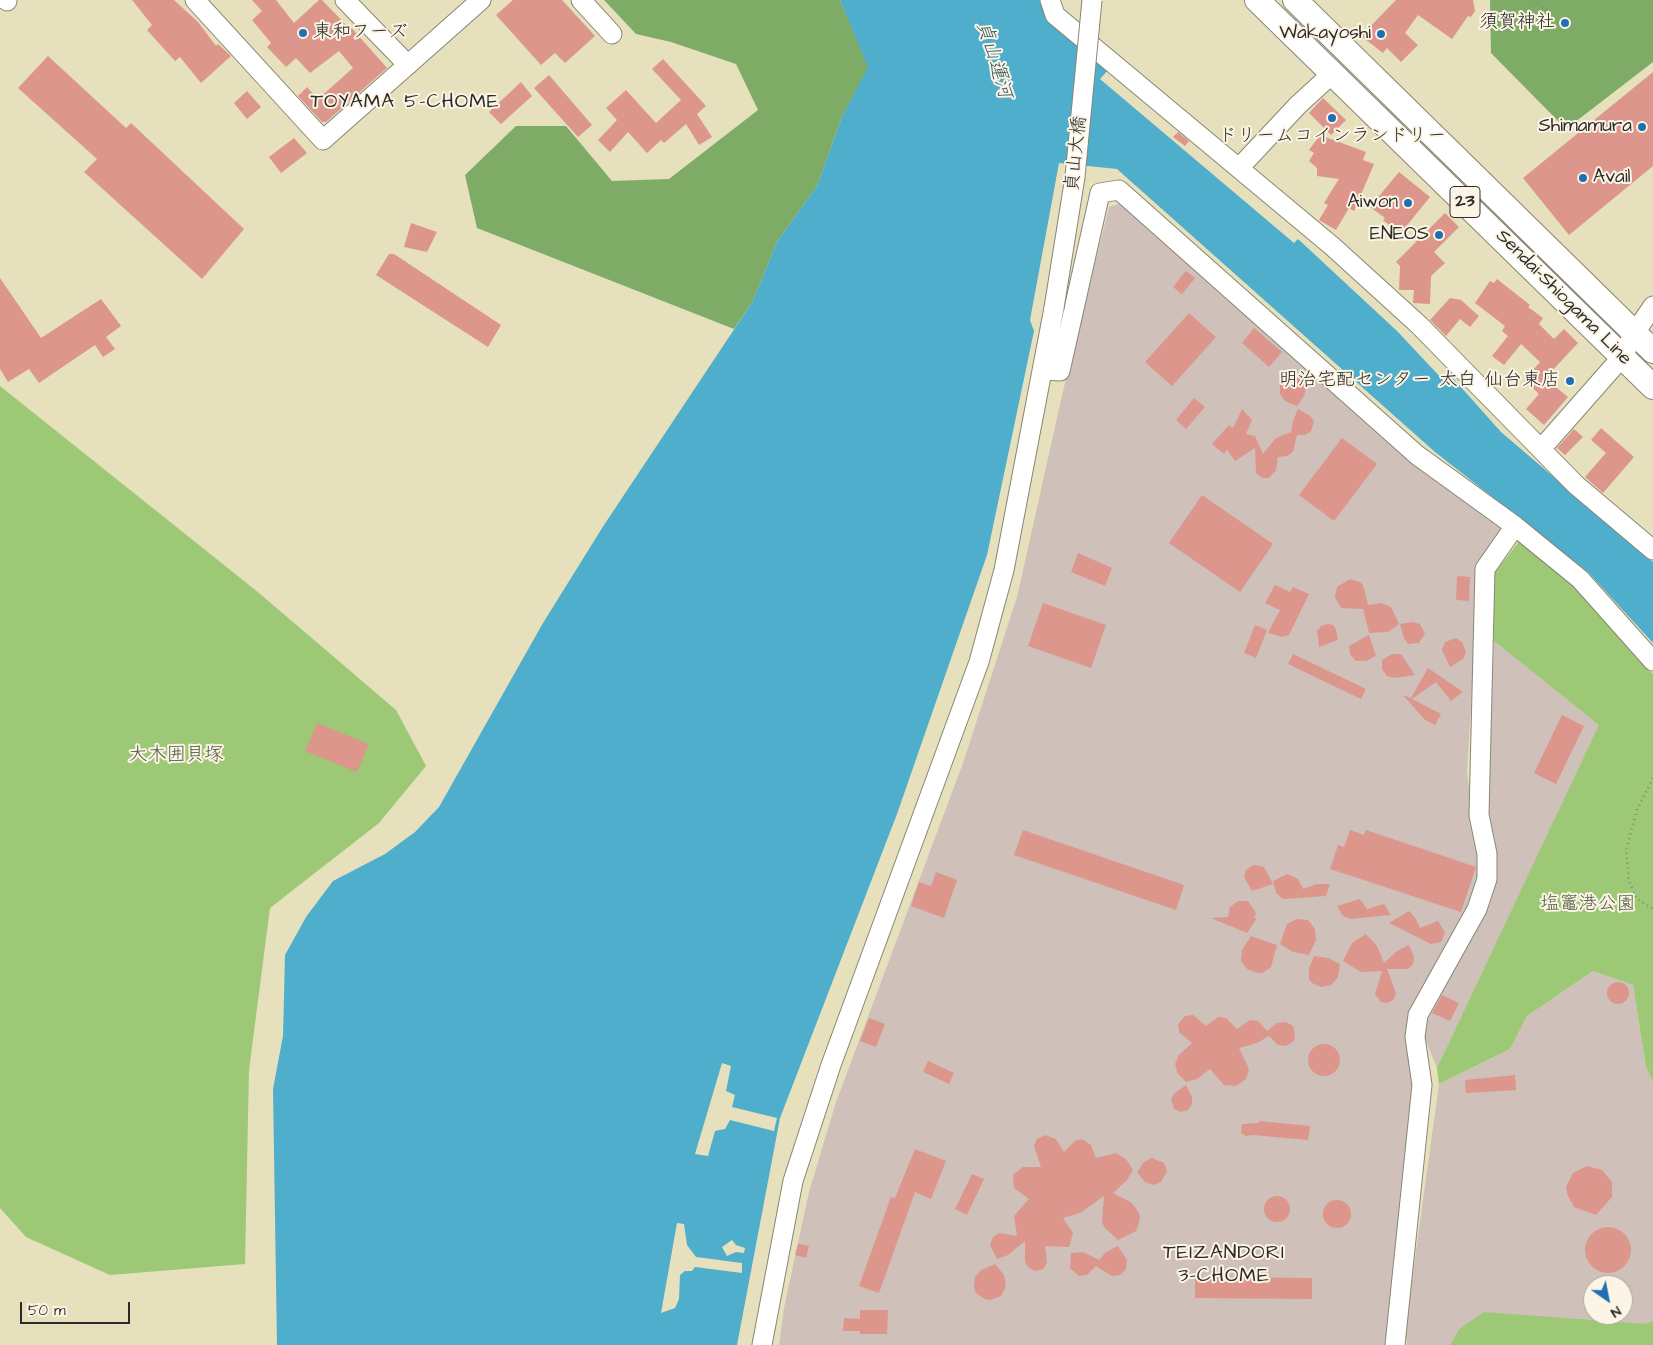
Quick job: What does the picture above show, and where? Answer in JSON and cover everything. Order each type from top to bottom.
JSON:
[{"type":"main road","name":"Sendai-Shiogama Line","points":[[1257,0],[1334,72],[1653,387]]},
{"type":"main road","name":"Sendai-Shiogama Line","points":[[1295,0],[1653,351]]},
{"type":"street","points":[[195,0],[323,140],[481,0]]},
{"type":"street","points":[[345,0],[408,65]]},
{"type":"street","points":[[581,0],[612,34]]},
{"type":"street","points":[[1050,0],[1055,15],[1332,246],[1419,325],[1576,485],[1653,550]]},
{"type":"street","name":"貞山大橋","points":[[762,1345],[793,1181],[831,1065],[979,662],[1004,570],[1044,370],[1075,177],[1092,0]]},
{"type":"street","points":[[1276,19],[1295,0]]},
{"type":"street","points":[[1239,168],[1298,105],[1334,72]]},
{"type":"street","points":[[1044,370],[1060,371],[1100,193],[1119,190],[1417,455],[1515,526],[1580,579],[1653,661]]},
{"type":"street","points":[[1541,449],[1622,357],[1634,334],[1653,306]]},
{"type":"street","points":[[1395,1345],[1422,1085],[1415,1036],[1418,1015],[1477,909],[1487,879],[1487,854],[1479,814],[1485,569],[1515,526]]},
{"type":"path","points":[[1534,0],[1551,14]]},
{"type":"path","points":[[1653,778],[1637,810],[1626,850],[1629,881],[1636,898],[1653,909]]},
{"type":"shaded area","points":[[1121,203],[1410,461],[1503,525],[1503,532],[1479,564],[1467,773],[1481,868],[1471,908],[1407,1015],[1416,1081],[1388,1345],[779,1345],[784,1308],[809,1192],[836,1102],[963,763],[1017,597],[1064,387],[1109,207]]},
{"type":"shaded area","points":[[1494,641],[1600,725],[1437,1068],[1422,1031],[1490,901],[1496,863],[1487,809]]},
{"type":"shaded area","points":[[1593,971],[1633,985],[1646,1067],[1653,1082],[1653,1321],[1646,1324],[1633,1324],[1633,1275],[1583,1275],[1583,1325],[1609,1325],[1459,1329],[1450,1345],[1407,1345],[1405,1331],[1439,1084],[1510,1049],[1527,1016]]},
{"type":"green space","points":[[604,0],[840,0],[869,67],[842,117],[817,186],[777,242],[753,301],[734,329],[477,228],[465,175],[516,126],[566,126],[612,181],[669,179],[758,110],[736,64],[671,42],[636,34]]},
{"type":"green space","points":[[1490,0],[1653,0],[1653,62],[1566,129],[1491,53]]},
{"type":"green space","name":"大木囲貝塚","points":[[0,386],[259,593],[396,710],[426,766],[379,823],[270,908],[249,1070],[245,1264],[110,1275],[26,1237],[0,1208]]},
{"type":"green space","name":"塩竈港公園","points":[[1520,540],[1588,599],[1653,674],[1653,1082],[1646,1067],[1633,985],[1593,971],[1527,1016],[1510,1049],[1439,1084],[1437,1068],[1599,725],[1494,641],[1493,575]]},
{"type":"green space","points":[[1484,1312],[1583,1319],[1583,1325],[1633,1325],[1633,1323],[1645,1324],[1653,1321],[1653,1345],[1450,1345],[1459,1329]]},
{"type":"water","name":"貞山運河","points":[[840,0],[1043,0],[1109,69],[1100,79],[1294,243],[1298,239],[1397,331],[1444,381],[1451,376],[1501,432],[1653,562],[1653,643],[1588,572],[1435,452],[1117,169],[1059,163],[1030,320],[1034,331],[987,555],[897,814],[780,1118],[737,1345],[277,1345],[273,1089],[283,1036],[285,955],[306,917],[333,881],[385,854],[415,832],[439,807],[543,623],[604,525],[753,301],[777,242],[817,186],[842,117],[868,67]]},
{"type":"pier","points":[[722,1063],[731,1066],[726,1091],[735,1095],[732,1107],[777,1118],[774,1131],[730,1120],[725,1129],[715,1131],[708,1156],[695,1154]]},
{"type":"pier","points":[[677,1223],[684,1224],[687,1245],[696,1257],[742,1263],[742,1273],[695,1267],[692,1271],[685,1271],[680,1275],[679,1299],[675,1308],[661,1313]]},
{"type":"pier","points":[[732,1240],[736,1245],[745,1248],[744,1253],[736,1252],[727,1256],[722,1247]]},
{"type":"building","points":[[132,0],[174,0],[198,22],[216,46],[218,44],[231,56],[201,83],[180,57],[175,61],[147,30],[152,25]]},
{"type":"building","points":[[252,0],[276,0],[294,23],[319,0],[322,0],[348,27],[349,25],[387,68],[326,122],[322,122],[298,96],[307,87],[318,99],[353,68],[339,51],[310,73],[296,58],[286,67],[267,47],[271,43],[252,20],[262,11]]},
{"type":"building","points":[[513,0],[562,0],[595,36],[565,63],[555,53],[541,65],[496,15]]},
{"type":"building","points":[[1396,0],[1473,0],[1475,11],[1471,17],[1468,16],[1452,39],[1418,15],[1405,33],[1418,45],[1401,62],[1387,48],[1383,53],[1361,36]]},
{"type":"building","points":[[48,56],[126,128],[131,123],[244,229],[202,279],[84,172],[97,159],[18,88]]},
{"type":"building","points":[[663,59],[706,106],[697,114],[712,137],[699,145],[686,124],[664,143],[661,140],[647,153],[628,132],[610,152],[598,140],[617,120],[606,108],[626,90],[656,123],[681,100],[652,69]]},
{"type":"building","points":[[1653,72],[1653,166],[1569,235],[1523,178]]},
{"type":"building","points":[[549,75],[592,125],[578,137],[534,88]]},
{"type":"building","points":[[521,82],[532,96],[501,124],[489,112]]},
{"type":"building","points":[[247,91],[261,107],[247,119],[234,103]]},
{"type":"building","points":[[1323,98],[1346,120],[1331,135],[1309,113]]},
{"type":"building","points":[[1178,132],[1189,141],[1185,146],[1173,137]]},
{"type":"building","points":[[1320,135],[1366,152],[1363,160],[1374,164],[1354,211],[1349,208],[1336,230],[1319,220],[1328,205],[1324,203],[1339,179],[1317,176],[1317,168],[1309,161],[1314,153],[1309,150]]},
{"type":"building","points":[[294,138],[307,153],[281,173],[269,157]]},
{"type":"building","points":[[1399,172],[1430,197],[1400,234],[1383,220],[1385,218],[1370,207]]},
{"type":"building","points":[[1445,213],[1459,227],[1434,252],[1445,263],[1431,276],[1430,304],[1413,303],[1414,290],[1399,290],[1400,266],[1396,262]]},
{"type":"building","points":[[411,223],[437,232],[427,252],[404,247]]},
{"type":"building","points":[[389,254],[394,254],[501,325],[488,347],[376,275]]},
{"type":"building","points":[[1186,271],[1195,278],[1182,294],[1173,287]]},
{"type":"building","points":[[0,278],[41,338],[101,299],[121,326],[106,337],[115,349],[103,357],[95,345],[39,383],[29,369],[8,382],[0,369]]},
{"type":"building","points":[[1497,279],[1530,305],[1528,307],[1543,318],[1539,324],[1554,339],[1564,329],[1578,343],[1549,374],[1551,376],[1547,380],[1568,397],[1544,425],[1526,409],[1539,394],[1524,380],[1540,362],[1521,344],[1504,365],[1492,356],[1508,336],[1502,331],[1505,326],[1475,303],[1490,281],[1494,283]]},
{"type":"building","points":[[1450,298],[1461,300],[1479,316],[1470,327],[1460,319],[1446,336],[1430,320]]},
{"type":"building","points":[[1189,313],[1216,337],[1172,386],[1145,362]]},
{"type":"building","points":[[1254,328],[1282,352],[1269,367],[1242,343]]},
{"type":"building","points":[[1290,376],[1299,378],[1306,388],[1304,396],[1297,406],[1285,401],[1280,394],[1280,380]]},
{"type":"building","points":[[1194,398],[1205,407],[1186,429],[1176,420]]},
{"type":"building","points":[[1242,409],[1252,420],[1246,434],[1255,436],[1263,454],[1276,438],[1291,432],[1298,409],[1310,416],[1314,421],[1311,431],[1305,435],[1297,435],[1293,452],[1287,456],[1278,457],[1276,470],[1269,478],[1262,478],[1256,473],[1255,448],[1235,461],[1227,450],[1224,454],[1212,444],[1229,425],[1233,428]]},
{"type":"building","points":[[1601,428],[1634,457],[1603,493],[1585,477],[1606,453],[1591,440]]},
{"type":"building","points":[[1574,429],[1583,437],[1565,455],[1557,448]]},
{"type":"building","points":[[1342,438],[1377,464],[1334,521],[1299,495]]},
{"type":"building","points":[[1202,495],[1273,544],[1240,592],[1169,543]]},
{"type":"building","points":[[1078,553],[1112,568],[1105,586],[1071,572]]},
{"type":"building","points":[[1457,576],[1470,577],[1469,601],[1456,600]]},
{"type":"building","points":[[1350,579],[1363,585],[1368,605],[1381,603],[1391,607],[1399,624],[1388,632],[1369,633],[1363,609],[1341,608],[1335,597],[1337,587]]},
{"type":"building","points":[[1275,585],[1290,592],[1293,587],[1309,594],[1289,635],[1282,637],[1268,633],[1280,610],[1265,603]]},
{"type":"building","points":[[1043,603],[1106,625],[1091,668],[1028,646]]},
{"type":"building","points":[[1413,622],[1420,624],[1425,634],[1419,643],[1408,644],[1400,624]]},
{"type":"building","points":[[1255,625],[1267,630],[1256,658],[1244,653]]},
{"type":"building","points":[[1333,625],[1336,629],[1338,640],[1319,647],[1317,631],[1321,626]]},
{"type":"building","points":[[1369,635],[1376,656],[1366,661],[1356,661],[1350,654],[1349,646]]},
{"type":"building","points":[[1456,638],[1462,642],[1466,652],[1463,659],[1450,667],[1442,650],[1445,642]]},
{"type":"building","points":[[1293,654],[1366,689],[1361,699],[1288,664]]},
{"type":"building","points":[[1392,654],[1401,654],[1415,675],[1394,678],[1387,676],[1382,669],[1382,660]]},
{"type":"building","points":[[1428,668],[1463,692],[1451,701],[1436,682],[1412,699],[1441,714],[1435,725],[1424,719],[1403,695],[1411,698]]},
{"type":"building","points":[[1562,715],[1584,726],[1556,784],[1534,773]]},
{"type":"building","points":[[317,723],[369,744],[357,772],[305,751]]},
{"type":"building","points":[[1023,830],[1184,885],[1176,910],[1014,855]]},
{"type":"building","points":[[1350,830],[1364,835],[1366,830],[1476,867],[1461,912],[1330,869],[1338,845],[1344,847]]},
{"type":"building","points":[[1253,865],[1264,867],[1273,884],[1252,891],[1244,877],[1246,870]]},
{"type":"building","points":[[936,872],[957,880],[944,918],[911,906],[919,882],[931,886]]},
{"type":"building","points":[[1287,874],[1298,879],[1303,889],[1317,884],[1330,884],[1326,896],[1283,899],[1276,893],[1273,881]]},
{"type":"building","points":[[1360,899],[1367,909],[1384,904],[1391,915],[1350,919],[1343,916],[1337,906]]},
{"type":"building","points":[[1238,901],[1248,901],[1256,913],[1254,918],[1257,918],[1247,933],[1211,918],[1228,917],[1230,907]]},
{"type":"building","points":[[1409,911],[1416,919],[1420,928],[1438,921],[1445,933],[1441,942],[1431,944],[1389,923]]},
{"type":"building","points":[[1297,919],[1308,920],[1315,929],[1316,940],[1309,955],[1293,952],[1280,944],[1287,924]]},
{"type":"building","points":[[1366,934],[1377,946],[1384,963],[1397,951],[1409,945],[1414,957],[1413,964],[1408,969],[1387,969],[1396,993],[1394,999],[1388,1003],[1381,1002],[1375,994],[1382,971],[1361,972],[1343,961],[1352,943]]},
{"type":"building","points":[[1251,936],[1277,945],[1271,967],[1262,973],[1247,969],[1241,961],[1242,950]]},
{"type":"building","points":[[1314,956],[1328,958],[1340,964],[1338,977],[1331,985],[1321,987],[1312,983],[1309,979],[1309,968]]},
{"type":"building","points":[[1618,982],[1626,985],[1629,993],[1626,1001],[1618,1004],[1610,1001],[1607,993],[1610,985]]},
{"type":"building","points":[[1442,995],[1459,1003],[1450,1021],[1432,1013]]},
{"type":"building","points":[[1193,1015],[1206,1026],[1218,1017],[1226,1018],[1237,1029],[1250,1020],[1258,1021],[1267,1031],[1277,1023],[1286,1022],[1293,1026],[1294,1041],[1286,1046],[1278,1045],[1269,1036],[1257,1043],[1239,1048],[1249,1069],[1246,1079],[1236,1086],[1224,1085],[1210,1069],[1197,1079],[1186,1082],[1178,1074],[1175,1064],[1179,1055],[1192,1043],[1179,1032],[1178,1024],[1185,1016]]},
{"type":"building","points":[[869,1018],[885,1024],[876,1047],[860,1041]]},
{"type":"building","points":[[1324,1044],[1336,1048],[1340,1060],[1336,1072],[1324,1076],[1312,1072],[1308,1060],[1312,1048]]},
{"type":"building","points":[[928,1061],[954,1073],[949,1084],[923,1072]]},
{"type":"building","points":[[1515,1075],[1516,1090],[1466,1093],[1465,1080]]},
{"type":"building","points":[[1186,1085],[1192,1097],[1192,1104],[1188,1110],[1181,1112],[1174,1109],[1171,1099],[1175,1093]]},
{"type":"building","points":[[1259,1121],[1310,1126],[1308,1140],[1246,1136],[1241,1133],[1242,1124],[1259,1123]]},
{"type":"building","points":[[1045,1135],[1056,1139],[1064,1152],[1075,1141],[1082,1139],[1091,1145],[1096,1158],[1116,1153],[1126,1159],[1133,1170],[1127,1180],[1113,1193],[1132,1203],[1139,1213],[1140,1219],[1136,1231],[1118,1240],[1104,1227],[1102,1221],[1104,1196],[1080,1213],[1063,1218],[1073,1233],[1069,1247],[1045,1246],[1047,1263],[1043,1269],[1036,1271],[1029,1268],[1025,1262],[1025,1241],[1008,1255],[997,1259],[990,1245],[993,1237],[999,1233],[1017,1236],[1014,1216],[1029,1199],[1014,1188],[1013,1175],[1023,1167],[1041,1167],[1034,1146],[1037,1139]]},
{"type":"building","points":[[915,1149],[946,1161],[931,1199],[915,1192],[879,1293],[859,1286],[891,1197],[895,1198]]},
{"type":"building","points":[[1152,1158],[1164,1163],[1167,1171],[1161,1182],[1153,1185],[1145,1182],[1137,1172],[1144,1162]]},
{"type":"building","points":[[1587,1166],[1602,1170],[1612,1182],[1612,1197],[1596,1215],[1574,1207],[1567,1194],[1566,1187],[1573,1173]]},
{"type":"building","points":[[972,1174],[984,1179],[967,1215],[955,1209]]},
{"type":"building","points":[[1277,1196],[1286,1200],[1290,1209],[1286,1218],[1277,1222],[1268,1218],[1264,1209],[1268,1200]]},
{"type":"building","points":[[1337,1200],[1347,1204],[1351,1214],[1347,1224],[1337,1228],[1327,1224],[1323,1214],[1327,1204]]},
{"type":"building","points":[[1613,1227],[1617,1228],[1627,1237],[1630,1241],[1630,1259],[1621,1269],[1613,1273],[1603,1273],[1595,1269],[1586,1259],[1585,1245],[1589,1237],[1599,1228]]},
{"type":"building","points":[[798,1244],[809,1246],[806,1258],[795,1255]]},
{"type":"building","points":[[1118,1246],[1127,1260],[1126,1269],[1120,1275],[1112,1276],[1096,1266],[1087,1275],[1079,1276],[1070,1268],[1071,1253],[1083,1252],[1099,1260],[1106,1252]]},
{"type":"building","points":[[995,1264],[1004,1275],[1006,1286],[1001,1296],[990,1300],[985,1299],[976,1293],[974,1287],[975,1277],[981,1270]]},
{"type":"building","points":[[1195,1277],[1312,1278],[1312,1299],[1195,1298]]},
{"type":"building","points":[[860,1310],[888,1310],[887,1334],[860,1334],[860,1331],[843,1331],[844,1318],[860,1319]]},
{"type":"place","name":"須賀神社","points":[[1565,23]]},
{"type":"place","name":"東和フーズ","points":[[303,33]]},
{"type":"place","name":"Wakayoshi","points":[[1381,34]]},
{"type":"place","name":"ドリームコインランドリー","points":[[1332,118]]},
{"type":"place","name":"Shimamura","points":[[1642,127]]},
{"type":"place","name":"Avail","points":[[1583,178]]},
{"type":"place","name":"Aiwon","points":[[1408,203]]},
{"type":"place","name":"ENEOS","points":[[1439,235]]},
{"type":"place","name":"明治宅配センター 太白 仙台東店","points":[[1570,381]]},
{"type":"district","name":"TOYAMA 5-CHOME","points":[[405,103]]},
{"type":"district","name":"TEIZANDORI 3-CHOME","points":[[1224,1266]]}]
